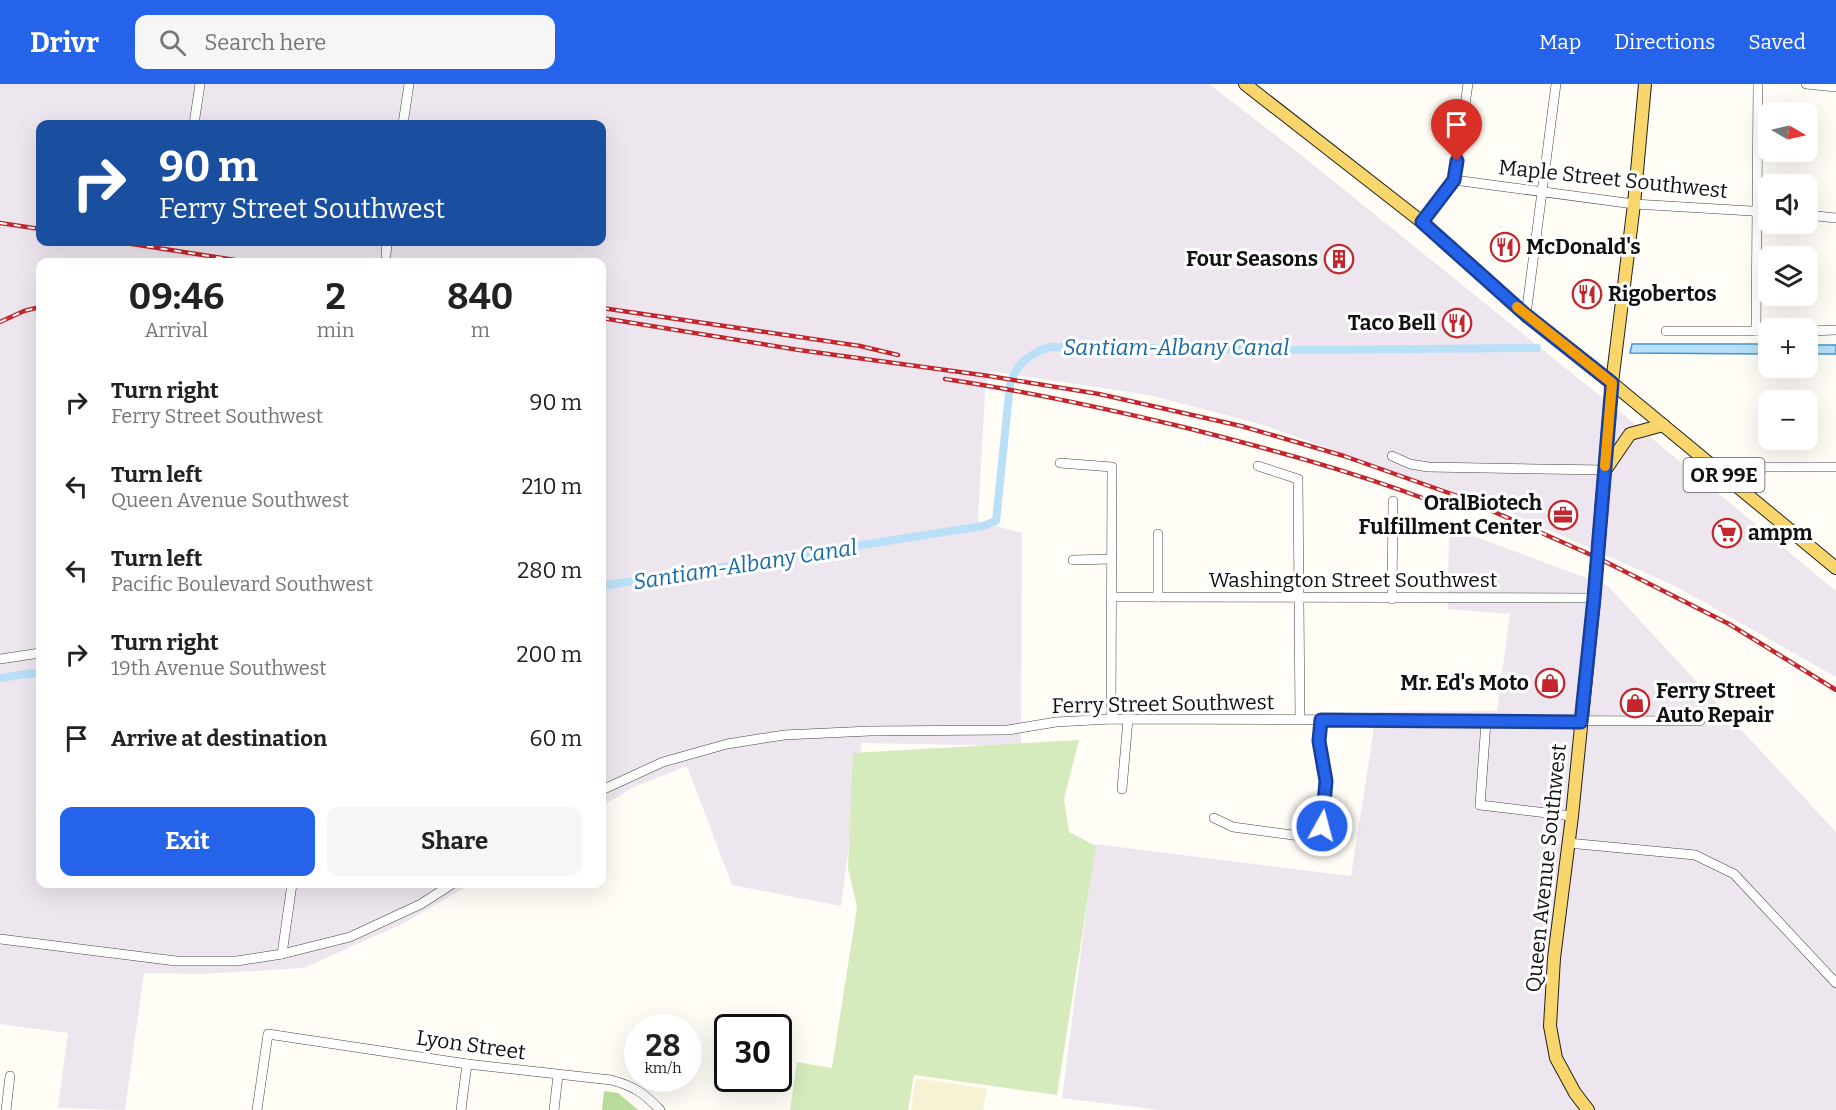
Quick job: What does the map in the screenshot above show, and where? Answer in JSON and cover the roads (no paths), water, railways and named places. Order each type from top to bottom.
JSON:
[{"type":"main road","name":"OR 99E","points":[[1245,84],[1422,222],[1526,315],[1836,568]]},
{"type":"main road","name":"Queen Avenue Southwest","points":[[1588,1110],[1575,1093],[1556,1058],[1550,1026],[1554,958],[1572,816],[1594,598],[1612,383],[1634,204],[1645,84]]},
{"type":"main road","points":[[1605,470],[1630,434],[1663,425]]},
{"type":"street","points":[[195,120],[200,84]]},
{"type":"street","points":[[404,120],[409,84]]},
{"type":"street","points":[[1422,222],[1454,180],[1468,84]]},
{"type":"street","points":[[1526,315],[1556,84]]},
{"type":"street","points":[[1666,332],[1756,331],[1758,84]]},
{"type":"street","points":[[1806,84],[1836,87]]},
{"type":"street","name":"Maple Street Southwest","points":[[1454,180],[1634,204],[1757,211]]},
{"type":"street","points":[[1818,216],[1836,218]]},
{"type":"street","points":[[386,255],[387,246]]},
{"type":"street","points":[[1818,331],[1836,330]]},
{"type":"street","points":[[1392,456],[1410,464],[1428,467],[1605,470]]},
{"type":"street","points":[[1060,463],[1112,467],[1112,719]]},
{"type":"street","points":[[1258,466],[1298,479],[1300,720]]},
{"type":"street","points":[[1740,489],[1764,467],[1836,467]]},
{"type":"street","points":[[1392,599],[1393,501]]},
{"type":"street","points":[[1158,534],[1158,597]]},
{"type":"street","points":[[1073,560],[1112,559]]},
{"type":"street","name":"Washington Street Southwest","points":[[1112,597],[1594,598]]},
{"type":"street","points":[[0,658],[36,654]]},
{"type":"street","name":"Ferry Street Southwest","points":[[606,788],[663,762],[727,744],[784,735],[870,731],[1008,730],[1056,722],[1112,719],[1700,721]]},
{"type":"street","points":[[1122,789],[1128,719]]},
{"type":"street","points":[[1214,818],[1233,827],[1300,836],[1315,835],[1322,826],[1326,793],[1325,771],[1319,741],[1321,720]]},
{"type":"street","points":[[1486,722],[1480,805],[1572,816]]},
{"type":"street","points":[[1568,843],[1695,855],[1734,874],[1836,983]]},
{"type":"street","points":[[282,954],[291,888]]},
{"type":"street","points":[[0,939],[176,962],[237,961],[282,954],[350,937],[421,904],[446,888]]},
{"type":"street","name":"Lyon Street","points":[[257,1110],[268,1034],[466,1064],[611,1080],[631,1086],[648,1097],[660,1110]]},
{"type":"street","points":[[461,1110],[466,1064]]},
{"type":"street","points":[[554,1110],[558,1075]]},
{"type":"street","points":[[6,1110],[10,1076]]},
{"type":"water","points":[[1632,344],[1758,344],[1758,354],[1630,353]]},
{"type":"water","points":[[1818,345],[1836,345],[1836,354],[1818,354]]},
{"type":"waterway","name":"Santiam-Albany Canal","points":[[606,585],[983,526],[996,521],[1010,384],[1025,360],[1049,347],[1305,350],[1537,348]]},
{"type":"waterway","name":"Santiam-Albany Canal","points":[[0,678],[36,673]]},
{"type":"railway","points":[[0,223],[36,228]]},
{"type":"railway","points":[[145,246],[222,258]]},
{"type":"railway","points":[[0,322],[36,308]]},
{"type":"railway","points":[[606,309],[860,346],[898,355]]},
{"type":"railway","points":[[606,319],[799,350],[989,376],[1099,394],[1241,426],[1344,456],[1463,498],[1598,558],[1729,624],[1836,690]]},
{"type":"railway","points":[[945,379],[1064,400],[1183,427],[1307,460],[1428,500]]},
{"type":"place","name":"McDonald's","points":[[1505,247]]},
{"type":"place","name":"Four Seasons","points":[[1339,259]]},
{"type":"place","name":"Rigobertos","points":[[1587,294]]},
{"type":"place","name":"Taco Bell","points":[[1457,323]]},
{"type":"place","name":"OralBiotech Fulfillment Center","points":[[1563,515]]},
{"type":"place","name":"ampm","points":[[1727,533]]},
{"type":"place","name":"Mr. Ed's Moto","points":[[1550,683]]},
{"type":"place","name":"Ferry Street Auto Repair","points":[[1635,703]]}]
